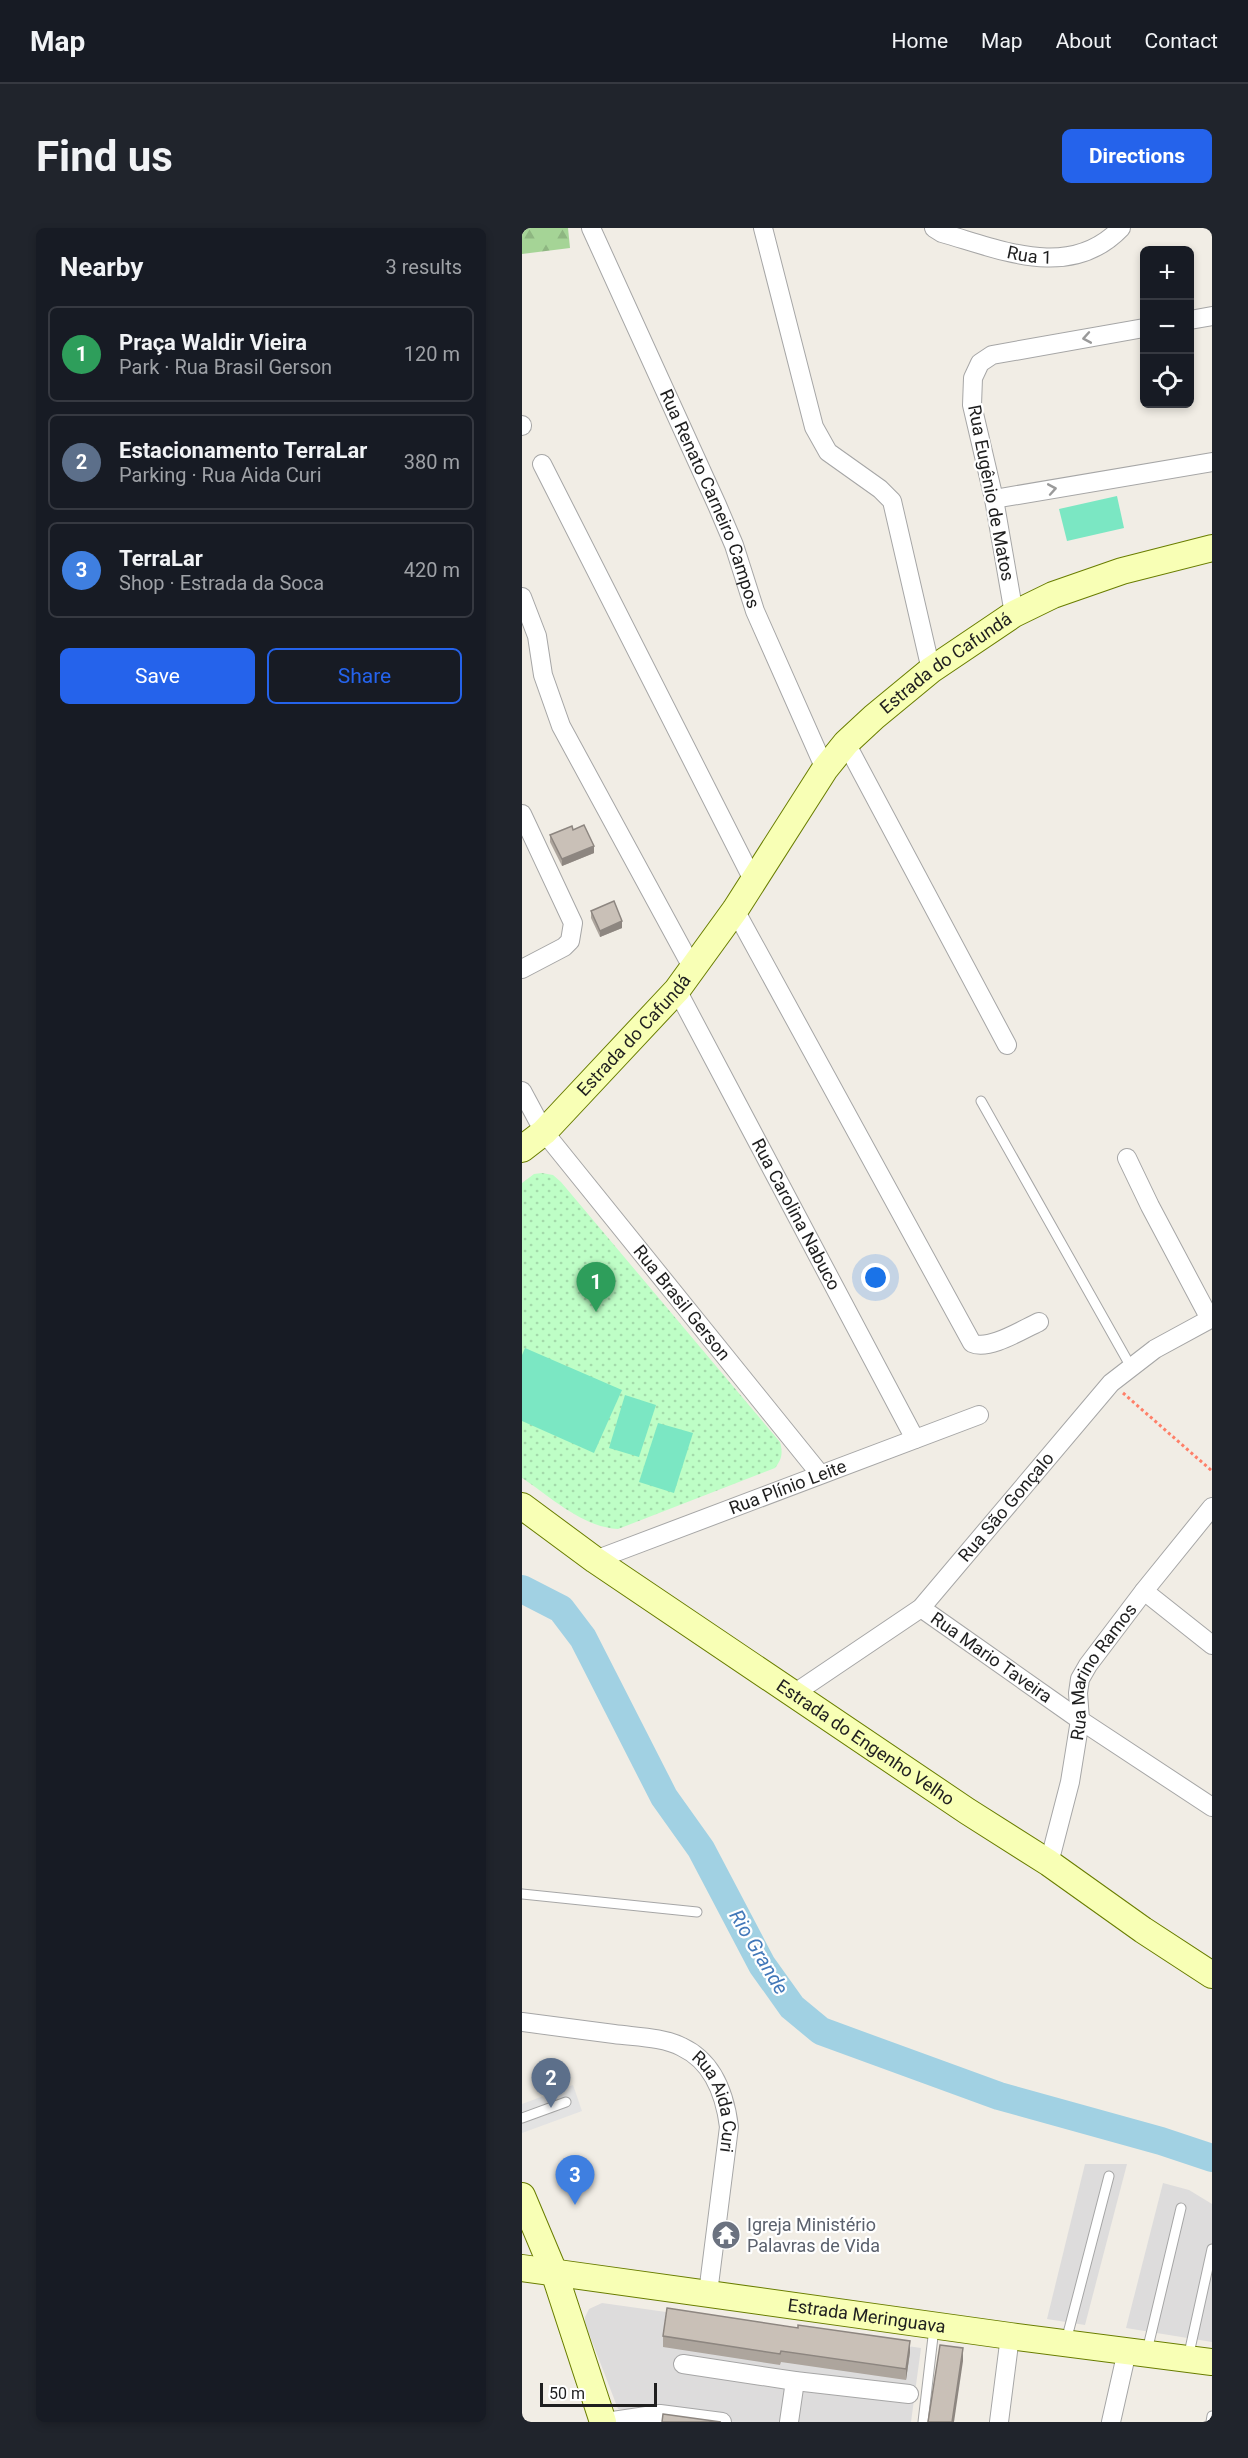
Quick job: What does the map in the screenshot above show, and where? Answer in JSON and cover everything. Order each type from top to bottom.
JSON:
[{"type":"street","name":"Rua Renato Carneiro Campos","points":[[591,228],[717,505],[734,546],[755,611],[825,769]]},
{"type":"street","points":[[763,228],[814,427],[828,452],[880,489],[892,501],[931,670]]},
{"type":"street","name":"Rua 1","points":[[934,228],[942,233],[1026,256],[1054,259],[1086,252],[1106,243],[1121,228]]},
{"type":"street","points":[[1194,319],[1212,316]]},
{"type":"street","name":"Rua Eugênio de Matos","points":[[1014,614],[994,499],[972,405],[973,378],[980,363],[992,355],[1140,329]]},
{"type":"street","points":[[994,499],[1212,462]]},
{"type":"street","points":[[542,465],[753,880]]},
{"type":"street","name":"Estrada do Cafundá","points":[[522,1149],[544,1132],[677,990],[735,910],[825,769],[846,743],[931,670],[1014,614],[1053,595],[1122,571],[1212,548]]},
{"type":"street","points":[[522,597],[537,636],[543,675],[561,726],[693,969]]},
{"type":"street","points":[[846,743],[1007,1045]]},
{"type":"street","points":[[522,814],[573,923],[570,941],[564,947],[522,969]]},
{"type":"street","points":[[735,910],[972,1343],[977,1346],[988,1345],[1039,1322]]},
{"type":"street","name":"Rua Carolina Nabuco","points":[[677,990],[915,1439]]},
{"type":"street","name":"Rua Brasil Gerson","points":[[522,1091],[544,1132],[820,1474]]},
{"type":"street","points":[[1127,1158],[1150,1206],[1211,1319]]},
{"type":"street","name":"Rua São Gonçalo","points":[[795,1693],[921,1608],[1111,1383],[1155,1349],[1211,1319]]},
{"type":"street","name":"Rua Plínio Leite","points":[[595,1560],[979,1415]]},
{"type":"street","name":"Estrada do Engenho Velho","points":[[522,1506],[595,1560],[1049,1863],[1212,1975]]},
{"type":"street","name":"Rua Marino Ramos","points":[[1049,1863],[1070,1782],[1080,1720],[1078,1693],[1080,1679],[1144,1591],[1212,1507]]},
{"type":"street","points":[[1144,1591],[1212,1645]]},
{"type":"street","name":"Rua Mario Taveira","points":[[921,1608],[1080,1720],[1212,1807]]},
{"type":"street","name":"Rua Aida Curi","points":[[522,2022],[660,2040],[682,2046],[701,2060],[718,2082],[727,2110],[729,2127],[708,2293]]},
{"type":"street","points":[[522,2196],[554,2272],[605,2422],[660,2414],[722,2422]]},
{"type":"street","name":"Estrada Meringuava","points":[[522,2268],[1066,2344],[1200,2360]]},
{"type":"street","points":[[999,2422],[1010,2336]]},
{"type":"street","points":[[1111,2422],[1137,2352]]},
{"type":"street","points":[[683,2364],[795,2381],[909,2394]]},
{"type":"street","points":[[789,2422],[795,2381]]},
{"type":"lane","points":[[981,1101],[1131,1366]]},
{"type":"lane","points":[[522,1894],[696,1912]]},
{"type":"lane","points":[[522,2118],[566,2102]]},
{"type":"lane","points":[[1066,2344],[1109,2176]]},
{"type":"lane","points":[[1137,2352],[1181,2208]]},
{"type":"lane","points":[[1200,2360],[1212,2250]]},
{"type":"lane","points":[[923,2422],[934,2325]]},
{"type":"lane","points":[[1211,2422],[1212,2416]]},
{"type":"path","points":[[1111,1383],[1212,1471]]},
{"type":"shaded area","points":[[573,2085],[582,2111],[522,2133],[522,2104]]},
{"type":"shaded area","points":[[1085,2164],[1127,2164],[1085,2325],[1047,2319]]},
{"type":"shaded area","points":[[1163,2183],[1189,2190],[1212,2204],[1212,2342],[1126,2328]]},
{"type":"shaded area","points":[[602,2303],[921,2348],[911,2422],[632,2422],[634,2411],[618,2409],[585,2323],[589,2309]]},
{"type":"green space","points":[[522,228],[568,228],[570,248],[522,254]]},
{"type":"green space","points":[[1117,496],[1124,528],[1067,541],[1059,509]]},
{"type":"green space","points":[[534,1174],[553,1175],[561,1182],[780,1442],[781,1456],[775,1468],[618,1529],[592,1523],[579,1517],[522,1478],[522,1183]]},
{"type":"green space","points":[[525,1348],[622,1390],[594,1453],[522,1421],[522,1355]]},
{"type":"green space","points":[[625,1395],[656,1405],[639,1457],[609,1448]]},
{"type":"green space","points":[[658,1423],[693,1433],[674,1493],[639,1482]]},
{"type":"building","points":[[584,825],[594,846],[562,859],[550,835],[572,826],[573,830]]},
{"type":"building","points":[[614,901],[622,921],[600,931],[591,911]]},
{"type":"building","points":[[667,2308],[798,2328],[798,2325],[910,2341],[906,2369],[781,2351],[780,2354],[663,2336]]},
{"type":"building","points":[[940,2345],[963,2348],[952,2422],[928,2422]]},
{"type":"building","points":[[663,2414],[721,2422],[662,2422]]},
{"type":"waterway","name":"Rio Grande","points":[[522,1589],[561,1609],[583,1638],[664,1797],[701,1849],[762,1965],[792,2007],[821,2031],[999,2096],[1161,2141],[1212,2158]]},
{"type":"place","name":"Praça Waldir Vieira","points":[[596,1312]]},
{"type":"place","name":"Estacionamento TerraLar","points":[[551,2108]]},
{"type":"place","name":"TerraLar","points":[[575,2205]]},
{"type":"place","name":"Igreja Ministério Palavras de Vida","points":[[726,2235]]}]
